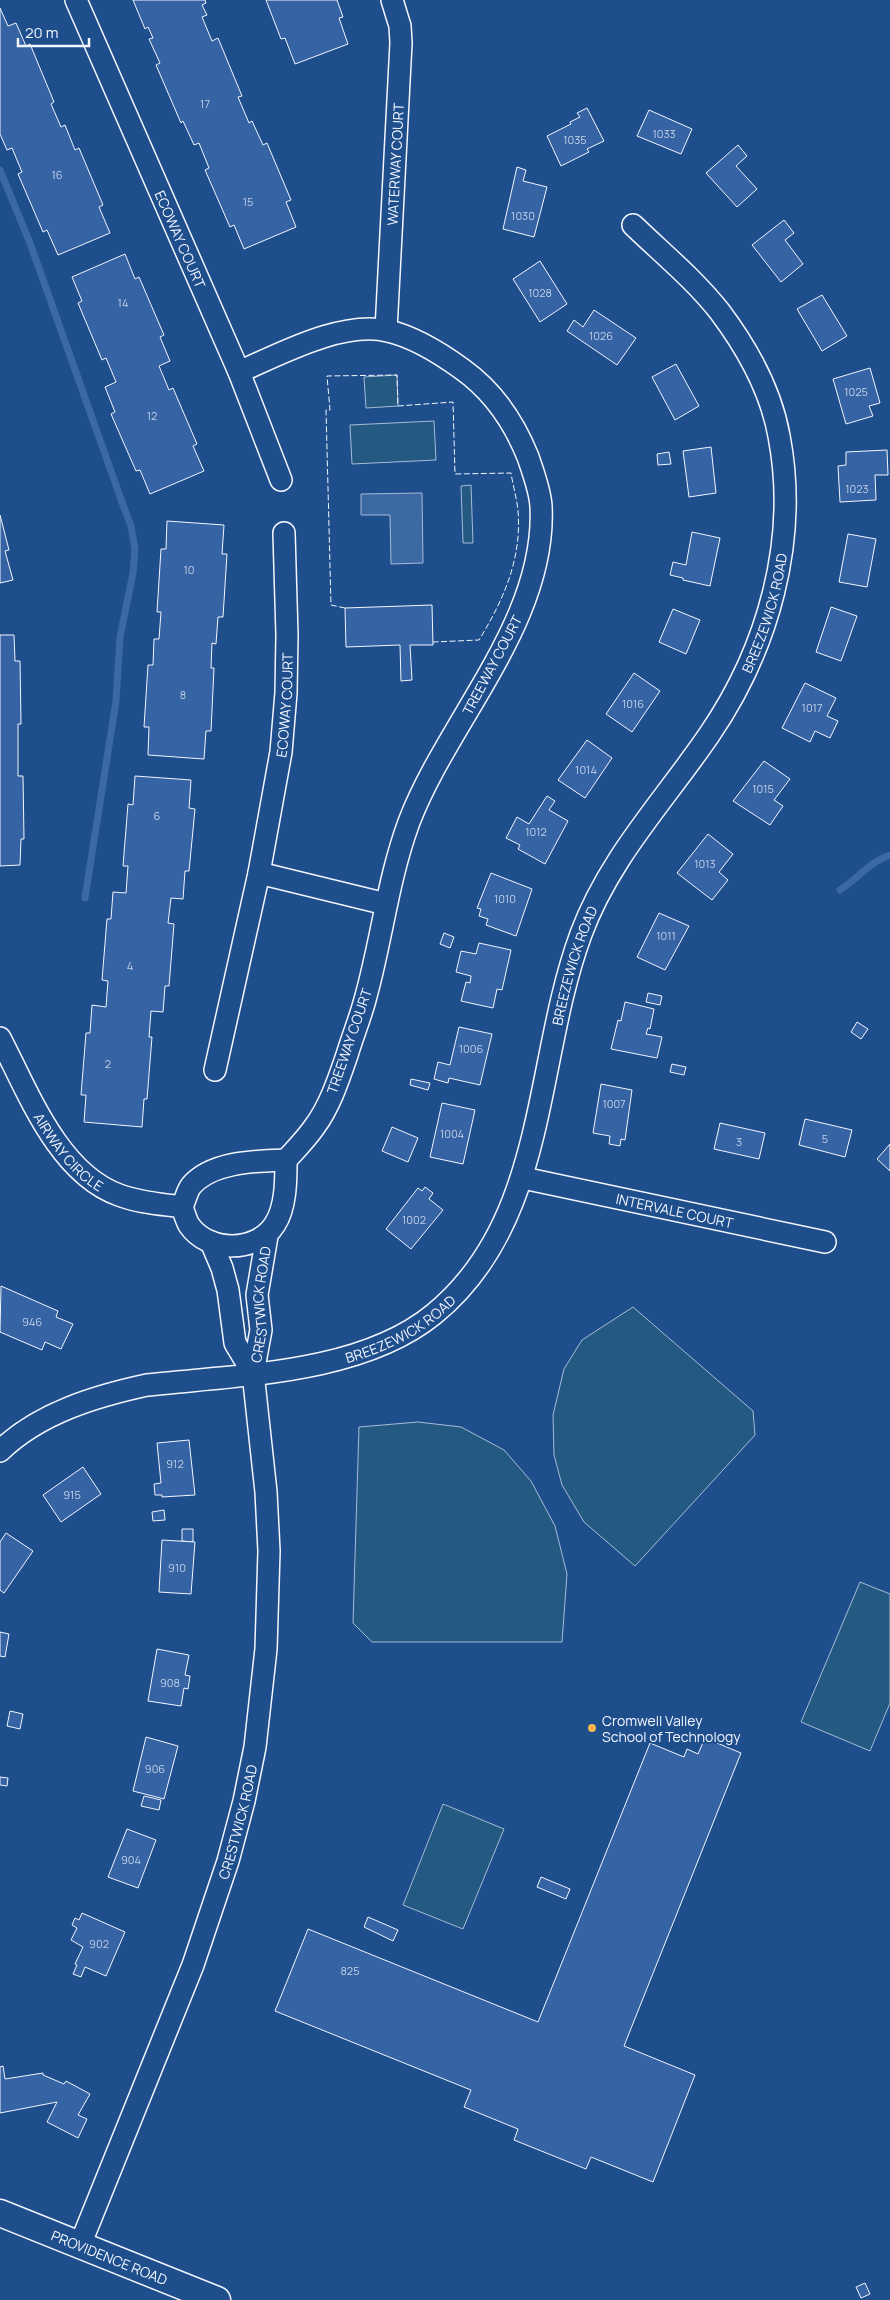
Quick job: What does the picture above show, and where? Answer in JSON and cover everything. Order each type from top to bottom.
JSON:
[{"type":"street","name":"ECOWAY COURT","points":[[76,0],[239,372],[280,480]]},
{"type":"street","name":"WATERWAY COURT","points":[[386,330],[401,43],[400,26],[392,0]]},
{"type":"street","name":"BREEZEWICK ROAD","points":[[2,1445],[57,1414],[92,1400],[147,1386],[330,1362],[365,1352],[403,1335],[434,1314],[458,1290],[481,1262],[499,1235],[523,1178],[564,991],[582,930],[613,867],[634,835],[708,736],[733,697],[764,626],[776,584],[782,547],[785,509],[779,435],[770,402],[756,370],[719,311],[698,286],[633,225]]},
{"type":"street","name":"TREEWAY COURT","points":[[239,372],[303,344],[336,333],[386,330],[420,342],[446,357],[475,378],[498,403],[520,437],[534,473],[541,503],[540,534],[534,572],[518,619],[410,821],[394,868],[366,996],[333,1093],[317,1124],[286,1160]]},
{"type":"street","name":"ECOWAY COURT","points":[[215,1070],[259,873],[281,752],[286,693],[284,533]]},
{"type":"street","points":[[259,873],[386,904]]},
{"type":"street","name":"AIRWAY CIRCLE","points":[[0,1038],[47,1128],[69,1160],[89,1180],[117,1195],[142,1202],[182,1207]]},
{"type":"street","points":[[286,1160],[282,1204],[276,1223],[267,1236],[241,1246],[226,1246],[210,1242],[189,1225],[182,1207],[191,1186],[208,1174],[243,1163],[286,1160]]},
{"type":"street","name":"INTERVALE COURT","points":[[523,1178],[825,1242]]},
{"type":"street","name":"CRESTWICK ROAD","points":[[80,2245],[193,1965],[228,1861],[244,1801],[262,1699],[269,1600],[266,1492],[254,1373],[261,1330],[257,1295],[267,1236]]},
{"type":"street","name":"CRESTWICK ROAD","points":[[210,1242],[222,1268],[228,1290],[235,1343],[254,1373]]},
{"type":"street","name":"PROVIDENCE ROAD","points":[[0,2213],[217,2300]]},
{"type":"shaded area","points":[[397,375],[398,406],[366,408],[364,377]]},
{"type":"shaded area","points":[[434,421],[436,460],[352,464],[350,425]]},
{"type":"shaded area","points":[[471,485],[473,543],[463,543],[461,486]]},
{"type":"shaded area","points":[[422,493],[423,563],[391,564],[390,515],[361,515],[361,494]]},
{"type":"shaded area","points":[[633,1307],[753,1411],[755,1435],[635,1566],[584,1522],[562,1485],[554,1455],[553,1415],[564,1369],[582,1340]]},
{"type":"shaded area","points":[[418,1422],[461,1427],[504,1450],[531,1481],[555,1526],[567,1574],[562,1642],[372,1642],[353,1623],[359,1427]]},
{"type":"shaded area","points":[[860,1582],[890,1594],[890,1703],[870,1751],[801,1722]]},
{"type":"shaded area","points":[[443,1804],[504,1829],[463,1929],[403,1905]]},
{"type":"building","points":[[133,0],[205,0],[206,3],[202,5],[207,15],[202,17],[212,41],[218,38],[242,96],[238,97],[249,123],[252,121],[263,145],[267,143],[291,200],[286,202],[296,227],[244,249],[234,225],[230,227],[205,170],[209,168],[199,143],[194,145],[183,121],[181,123],[156,65],[160,63],[149,39],[153,38],[148,27],[145,29]]},
{"type":"building","points":[[266,0],[337,0],[343,17],[339,18],[348,44],[295,64],[285,38],[281,39]]},
{"type":"building","points":[[0,8],[8,26],[16,23],[26,46],[30,44],[54,102],[51,104],[61,127],[65,125],[75,150],[79,148],[103,205],[99,207],[110,233],[58,255],[47,230],[43,232],[18,174],[22,172],[12,148],[7,150],[0,134]]},
{"type":"building","points":[[587,108],[604,141],[587,149],[589,152],[561,166],[547,136],[571,124],[570,122],[580,117],[577,113]]},
{"type":"building","points":[[649,110],[692,129],[681,154],[637,136]]},
{"type":"building","points":[[738,145],[747,156],[736,166],[757,189],[737,207],[706,173]]},
{"type":"building","points":[[517,167],[526,170],[523,181],[547,187],[534,237],[503,229]]},
{"type":"building","points":[[784,220],[794,233],[785,240],[803,264],[781,282],[752,245]]},
{"type":"building","points":[[125,254],[135,279],[139,277],[164,335],[160,337],[170,361],[159,366],[169,390],[173,388],[197,444],[193,446],[204,471],[150,494],[140,470],[136,471],[111,414],[115,412],[105,387],[116,382],[106,358],[102,360],[78,303],[82,301],[72,277]]},
{"type":"building","points":[[540,261],[567,304],[540,322],[513,279]]},
{"type":"building","points":[[822,295],[847,336],[822,351],[797,309]]},
{"type":"building","points":[[594,310],[636,338],[617,365],[567,331],[574,320],[583,327]]},
{"type":"building","points":[[676,364],[699,406],[675,420],[652,377]]},
{"type":"building","points":[[870,368],[880,403],[869,406],[873,416],[846,424],[833,379]]},
{"type":"building","points":[[711,447],[716,493],[689,497],[683,451]]},
{"type":"building","points":[[887,450],[888,475],[875,475],[876,500],[840,502],[838,466],[846,465],[846,452]]},
{"type":"building","points":[[669,452],[671,464],[658,465],[657,454]]},
{"type":"building","points":[[0,515],[9,550],[5,551],[13,580],[0,583]]},
{"type":"building","points":[[167,521],[224,525],[222,554],[227,554],[223,617],[218,617],[216,644],[212,643],[211,668],[214,668],[211,731],[206,731],[204,759],[148,755],[149,727],[144,727],[148,665],[153,665],[154,639],[159,639],[161,612],[157,612],[161,549],[166,549]]},
{"type":"building","points":[[692,532],[720,538],[710,586],[670,575],[673,562],[686,565]]},
{"type":"building","points":[[848,534],[876,539],[867,587],[839,582]]},
{"type":"building","points":[[432,605],[433,645],[410,645],[412,680],[401,681],[400,645],[346,647],[345,608]]},
{"type":"building","points":[[831,607],[857,616],[841,661],[816,652]]},
{"type":"building","points":[[673,609],[700,620],[686,654],[659,642]]},
{"type":"building","points":[[0,635],[14,635],[15,661],[20,661],[21,724],[18,724],[18,776],[23,776],[24,839],[21,839],[20,865],[0,866]]},
{"type":"building","points":[[634,673],[660,691],[632,732],[606,714]]},
{"type":"building","points":[[805,683],[836,698],[827,716],[838,721],[830,738],[815,731],[810,742],[782,728]]},
{"type":"building","points":[[587,740],[612,758],[585,798],[558,780]]},
{"type":"building","points":[[764,761],[790,779],[774,800],[783,806],[770,825],[733,801]]},
{"type":"building","points":[[135,776],[191,780],[189,808],[195,809],[189,871],[185,871],[183,899],[171,898],[168,923],[174,924],[169,986],[165,986],[163,1012],[151,1011],[149,1037],[152,1037],[147,1099],[144,1099],[142,1127],[84,1122],[86,1095],[81,1095],[86,1033],[90,1033],[92,1005],[106,1007],[108,981],[102,980],[107,919],[111,919],[113,892],[126,893],[128,866],[123,866],[128,804],[133,805]]},
{"type":"building","points":[[547,796],[555,801],[549,810],[568,821],[545,864],[518,849],[520,845],[506,838],[517,817],[529,824]]},
{"type":"building","points":[[708,834],[733,854],[719,872],[728,880],[712,900],[677,873]]},
{"type":"building","points":[[491,873],[532,889],[516,936],[486,925],[488,919],[479,916],[481,909],[477,908]]},
{"type":"building","points":[[659,913],[689,926],[665,970],[637,957]]},
{"type":"building","points":[[444,933],[454,937],[450,948],[440,944]]},
{"type":"building","points":[[479,943],[511,950],[502,990],[497,989],[493,1008],[461,1001],[466,982],[470,983],[471,976],[456,972],[461,951],[476,954]]},
{"type":"building","points":[[648,993],[662,996],[660,1005],[646,1002]]},
{"type":"building","points":[[625,1002],[654,1009],[650,1029],[648,1028],[646,1034],[662,1037],[657,1058],[611,1049],[618,1020],[621,1021]]},
{"type":"building","points":[[857,1022],[868,1029],[861,1039],[851,1032]]},
{"type":"building","points":[[459,1027],[492,1034],[480,1085],[449,1078],[448,1083],[434,1079],[438,1062],[450,1065]]},
{"type":"building","points":[[672,1064],[686,1067],[684,1075],[670,1072]]},
{"type":"building","points":[[411,1079],[430,1083],[428,1090],[410,1085]]},
{"type":"building","points":[[601,1084],[632,1090],[625,1140],[621,1139],[620,1146],[609,1144],[610,1136],[593,1133]]},
{"type":"building","points":[[442,1103],[475,1110],[463,1164],[430,1157]]},
{"type":"building","points":[[805,1119],[852,1130],[845,1157],[799,1145]]},
{"type":"building","points":[[720,1123],[765,1133],[759,1159],[714,1149]]},
{"type":"building","points":[[392,1127],[418,1138],[408,1162],[382,1151]]},
{"type":"building","points":[[890,1144],[890,1171],[877,1159]]},
{"type":"building","points":[[425,1187],[433,1193],[429,1199],[443,1210],[411,1249],[386,1229],[418,1188],[422,1191]]},
{"type":"building","points":[[1,1286],[58,1311],[56,1317],[73,1324],[61,1349],[45,1342],[42,1350],[0,1332]]},
{"type":"building","points":[[189,1440],[195,1495],[162,1497],[162,1495],[155,1495],[154,1484],[161,1483],[157,1443]]},
{"type":"building","points":[[83,1467],[101,1494],[61,1522],[43,1495]]},
{"type":"building","points":[[164,1510],[165,1520],[153,1521],[152,1512]]},
{"type":"building","points":[[182,1529],[193,1529],[193,1542],[182,1541]]},
{"type":"building","points":[[6,1533],[33,1551],[4,1593],[0,1590],[0,1542]]},
{"type":"building","points":[[162,1540],[195,1542],[191,1594],[159,1592]]},
{"type":"building","points":[[0,1632],[9,1634],[5,1657],[0,1656]]},
{"type":"building","points":[[157,1649],[189,1655],[185,1675],[190,1676],[188,1689],[184,1688],[181,1706],[148,1701]]},
{"type":"building","points":[[10,1711],[23,1714],[20,1729],[7,1726]]},
{"type":"building","points":[[146,1737],[178,1746],[164,1799],[133,1791]]},
{"type":"building","points":[[705,1738],[741,1753],[624,2046],[695,2075],[653,2182],[591,2157],[586,2169],[514,2140],[518,2129],[464,2107],[471,2090],[275,2011],[308,1929],[538,2022],[650,1743],[684,1757],[687,1749],[698,1754]]},
{"type":"building","points":[[0,1777],[8,1778],[7,1786],[0,1785]]},
{"type":"building","points":[[144,1796],[161,1800],[159,1810],[141,1806]]},
{"type":"building","points":[[127,1829],[156,1840],[138,1888],[108,1877]]},
{"type":"building","points":[[541,1877],[570,1889],[566,1899],[537,1887]]},
{"type":"building","points":[[82,1913],[125,1932],[106,1976],[85,1967],[81,1977],[73,1974],[77,1965],[75,1964],[83,1947],[71,1940],[77,1928],[72,1925],[75,1918],[79,1920]]},
{"type":"building","points":[[368,1917],[398,1930],[393,1941],[364,1927]]},
{"type":"building","points":[[3,2066],[5,2079],[43,2073],[43,2075],[64,2084],[66,2081],[90,2094],[78,2115],[87,2119],[78,2138],[47,2122],[57,2102],[0,2113],[0,2067]]},
{"type":"building","points":[[865,2283],[870,2294],[861,2298],[856,2287]]},
{"type":"waterway","points":[[0,170],[30,243],[131,526],[135,549],[133,573],[120,637],[116,701],[85,898]]},
{"type":"waterway","points":[[840,890],[870,866],[890,855]]},
{"type":"fence","points":[[345,608],[331,605],[326,410],[330,410],[327,376],[397,375],[398,406],[453,402],[455,474],[511,473],[517,506],[518,529],[514,563],[503,595],[479,640],[433,642]]},
{"type":"place","name":"Cromwell Valley School of Technology","points":[[592,1728]]}]
